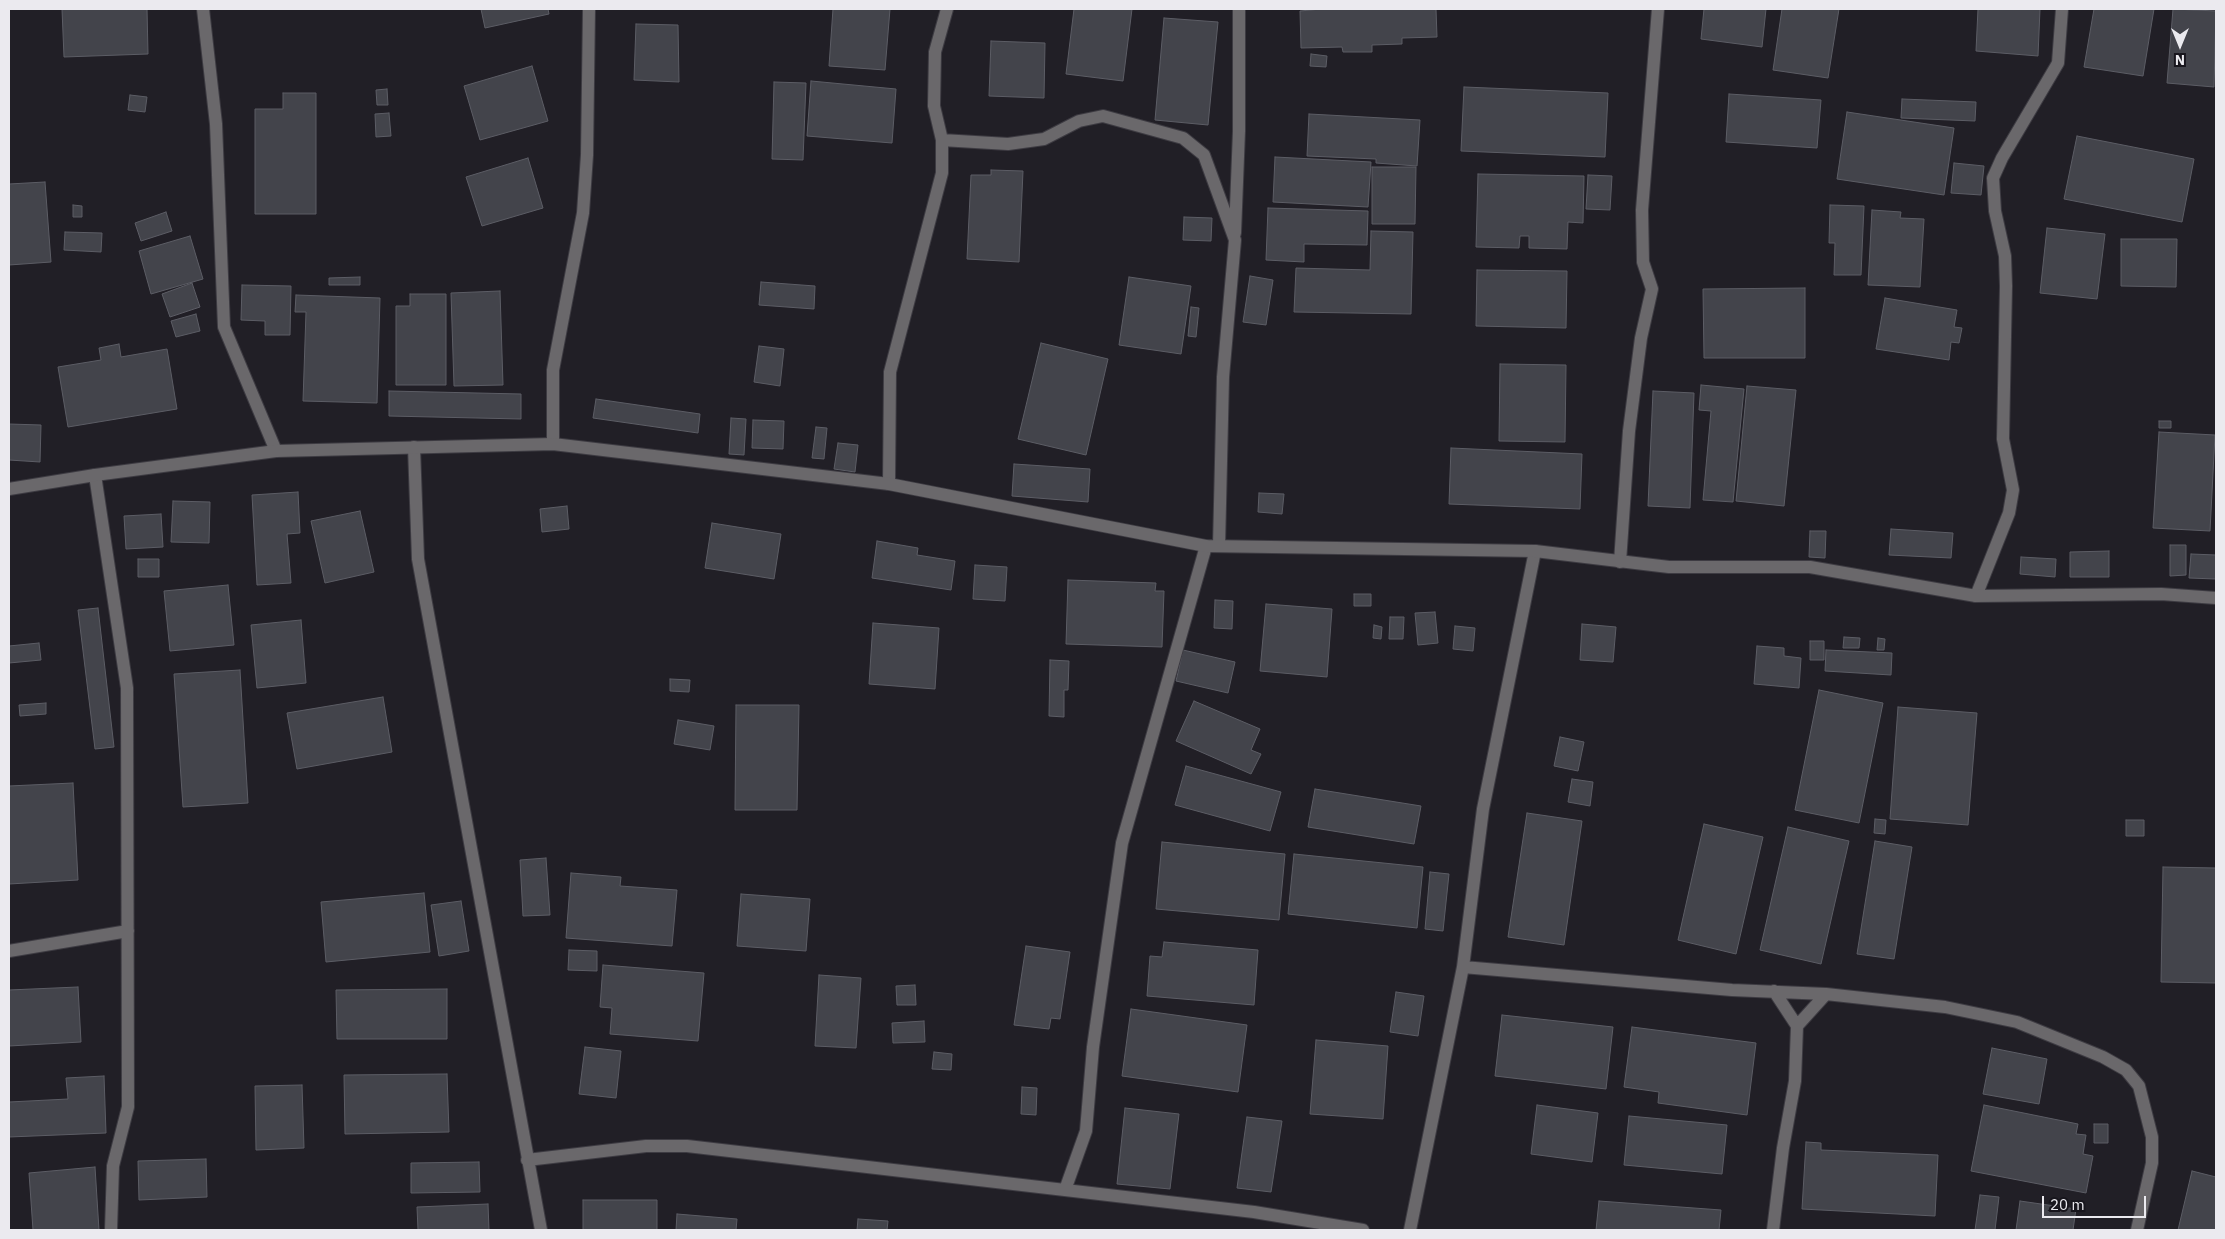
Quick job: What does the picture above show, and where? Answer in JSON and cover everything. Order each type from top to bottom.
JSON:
[{"type":"street","points":[[204,9],[216,124],[224,326],[276,451]]},
{"type":"street","points":[[553,444],[553,370],[583,213],[588,155],[589,9]]},
{"type":"street","points":[[889,484],[890,372],[942,173],[942,140],[934,106],[935,52],[947,9]]},
{"type":"street","points":[[1234,261],[1239,131],[1239,9]]},
{"type":"street","points":[[1620,562],[1629,430],[1641,338],[1652,289],[1643,262],[1642,210],[1658,9]]},
{"type":"street","points":[[1976,596],[2009,513],[2013,490],[2002,439],[2005,256],[1995,211],[1993,178],[2006,150],[2058,63],[2062,9]]},
{"type":"street","points":[[942,140],[1008,144],[1044,138],[1079,121],[1103,116],[1182,138],[1204,155],[1235,240],[1223,377],[1212,546],[1122,843],[1093,1047],[1086,1131],[1065,1190]]},
{"type":"street","points":[[9,489],[94,475],[276,451],[553,444],[889,484],[1212,546],[1535,551],[1669,567],[1810,567],[1976,596],[2162,594],[2216,598]]},
{"type":"street","points":[[414,447],[418,559],[527,1160],[542,1230]]},
{"type":"street","points":[[94,475],[127,688],[128,1107],[113,1166],[111,1230]]},
{"type":"street","points":[[1410,1230],[1462,967],[1483,809],[1535,551]]},
{"type":"street","points":[[9,951],[128,931]]},
{"type":"street","points":[[1462,967],[1732,990],[1826,994],[1945,1007],[2017,1022],[2103,1057],[2126,1070],[2138,1086],[2152,1137],[2152,1163],[2137,1230]]},
{"type":"street","points":[[1773,1230],[1795,1081],[1797,1026],[1774,991]]},
{"type":"street","points":[[1797,1026],[1826,994]]},
{"type":"street","points":[[527,1160],[646,1146],[687,1146],[1254,1212],[1362,1230]]},
{"type":"building","points":[[62,9],[147,9],[148,54],[64,57]]},
{"type":"building","points":[[481,9],[548,9],[549,14],[485,28]]},
{"type":"building","points":[[833,9],[890,9],[885,70],[829,66]]},
{"type":"building","points":[[1074,9],[1132,9],[1123,81],[1066,74]]},
{"type":"building","points":[[1321,9],[1436,9],[1437,37],[1402,38],[1402,44],[1372,45],[1372,52],[1343,52],[1342,47],[1301,48],[1300,11]]},
{"type":"building","points":[[1704,9],[1766,9],[1762,47],[1701,39]]},
{"type":"building","points":[[1782,9],[1839,9],[1828,78],[1773,70]]},
{"type":"building","points":[[1978,9],[2040,9],[2038,56],[1976,51]]},
{"type":"building","points":[[2094,9],[2154,9],[2143,76],[2084,67]]},
{"type":"building","points":[[2173,9],[2216,11],[2214,87],[2167,83]]},
{"type":"building","points":[[1164,18],[1218,22],[1208,125],[1155,120]]},
{"type":"building","points":[[636,24],[678,25],[679,82],[634,80]]},
{"type":"building","points":[[991,41],[1045,43],[1044,98],[989,96]]},
{"type":"building","points":[[1311,54],[1327,56],[1326,67],[1310,66]]},
{"type":"building","points":[[532,66],[548,121],[480,140],[464,86]]},
{"type":"building","points":[[811,81],[896,89],[892,143],[807,136]]},
{"type":"building","points":[[774,82],[806,83],[803,160],[772,159]]},
{"type":"building","points":[[1464,87],[1608,93],[1605,157],[1461,151]]},
{"type":"building","points":[[387,89],[388,105],[377,105],[376,90]]},
{"type":"building","points":[[283,93],[316,93],[316,214],[255,214],[255,109],[283,109]]},
{"type":"building","points":[[1729,94],[1821,100],[1817,148],[1726,142]]},
{"type":"building","points":[[130,95],[147,97],[145,112],[128,110]]},
{"type":"building","points":[[1902,99],[1976,102],[1975,121],[1901,118]]},
{"type":"building","points":[[1847,112],[1954,128],[1944,195],[1837,179]]},
{"type":"building","points":[[389,113],[391,136],[376,137],[375,114]]},
{"type":"building","points":[[1309,114],[1420,120],[1417,166],[1376,163],[1376,159],[1307,156]]},
{"type":"building","points":[[2077,136],[2194,159],[2182,222],[2064,199]]},
{"type":"building","points":[[1275,157],[1371,162],[1368,207],[1273,202]]},
{"type":"building","points":[[528,158],[543,208],[482,226],[466,177]]},
{"type":"building","points":[[1954,163],[1984,166],[1981,195],[1951,193]]},
{"type":"building","points":[[1372,167],[1416,167],[1415,224],[1372,224]]},
{"type":"building","points":[[991,170],[1023,171],[1019,262],[967,259],[971,175],[991,175]]},
{"type":"building","points":[[1478,174],[1584,176],[1583,223],[1568,222],[1567,249],[1529,248],[1529,236],[1520,236],[1519,248],[1476,247]]},
{"type":"building","points":[[1588,175],[1612,176],[1610,210],[1586,209]]},
{"type":"building","points":[[45,182],[51,262],[9,265],[9,184]]},
{"type":"building","points":[[73,205],[82,206],[82,217],[73,217]]},
{"type":"building","points":[[1830,205],[1864,206],[1861,275],[1834,275],[1835,243],[1829,243]]},
{"type":"building","points":[[1268,208],[1368,211],[1367,245],[1304,244],[1304,262],[1266,260]]},
{"type":"building","points":[[1872,210],[1901,212],[1900,218],[1924,219],[1920,287],[1868,285]]},
{"type":"building","points":[[166,212],[172,231],[141,241],[135,223]]},
{"type":"building","points":[[1184,217],[1212,218],[1211,241],[1183,240]]},
{"type":"building","points":[[2047,228],[2105,234],[2097,299],[2040,293]]},
{"type":"building","points":[[1371,231],[1413,232],[1411,314],[1294,312],[1296,268],[1370,270]]},
{"type":"building","points":[[65,232],[102,233],[101,252],[64,250]]},
{"type":"building","points":[[190,236],[203,279],[151,294],[139,251]]},
{"type":"building","points":[[2121,239],[2177,239],[2176,287],[2121,286]]},
{"type":"building","points":[[1477,270],[1567,271],[1566,328],[1476,326]]},
{"type":"building","points":[[1250,276],[1273,280],[1266,325],[1243,322]]},
{"type":"building","points":[[360,277],[360,285],[329,285],[329,278]]},
{"type":"building","points":[[1129,277],[1191,286],[1181,354],[1119,345]]},
{"type":"building","points":[[761,282],[815,286],[814,309],[759,305]]},
{"type":"building","points":[[192,283],[200,307],[170,317],[162,294]]},
{"type":"building","points":[[242,285],[291,286],[290,335],[265,335],[265,321],[241,320]]},
{"type":"building","points":[[1805,288],[1805,358],[1704,358],[1703,289]]},
{"type":"building","points":[[500,291],[503,385],[454,386],[451,293]]},
{"type":"building","points":[[410,294],[446,294],[446,385],[396,385],[396,306],[410,306]]},
{"type":"building","points":[[296,295],[380,298],[377,403],[303,401],[306,312],[295,312]]},
{"type":"building","points":[[1885,298],[1957,310],[1954,327],[1962,328],[1959,343],[1951,342],[1949,360],[1876,349]]},
{"type":"building","points":[[1191,307],[1199,308],[1196,337],[1188,336]]},
{"type":"building","points":[[196,314],[200,331],[176,337],[171,321]]},
{"type":"building","points":[[1041,343],[1108,359],[1086,455],[1018,439]]},
{"type":"building","points":[[119,344],[121,357],[167,349],[177,409],[68,427],[58,367],[101,360],[99,348]]},
{"type":"building","points":[[759,346],[784,349],[780,386],[754,382]]},
{"type":"building","points":[[1500,364],[1566,365],[1565,442],[1499,441]]},
{"type":"building","points":[[1701,385],[1744,389],[1733,502],[1703,500],[1711,411],[1699,410]]},
{"type":"building","points":[[1747,386],[1796,390],[1784,506],[1736,501]]},
{"type":"building","points":[[389,391],[521,394],[521,419],[389,416]]},
{"type":"building","points":[[1653,391],[1694,393],[1690,508],[1648,506]]},
{"type":"building","points":[[596,399],[700,414],[698,433],[593,418]]},
{"type":"building","points":[[731,418],[746,419],[744,455],[729,454]]},
{"type":"building","points":[[753,420],[784,421],[783,449],[752,448]]},
{"type":"building","points":[[2159,421],[2171,421],[2171,428],[2159,428]]},
{"type":"building","points":[[9,424],[41,425],[40,462],[9,460]]},
{"type":"building","points":[[816,427],[827,428],[824,459],[812,458]]},
{"type":"building","points":[[2159,432],[2215,435],[2210,531],[2153,528]]},
{"type":"building","points":[[838,443],[858,445],[855,472],[834,469]]},
{"type":"building","points":[[1451,448],[1582,454],[1580,509],[1449,504]]},
{"type":"building","points":[[1014,464],[1090,469],[1088,502],[1012,496]]},
{"type":"building","points":[[298,492],[300,533],[287,534],[291,583],[257,585],[252,495]]},
{"type":"building","points":[[1259,493],[1284,494],[1282,514],[1258,512]]},
{"type":"building","points":[[173,501],[210,502],[209,543],[171,542]]},
{"type":"building","points":[[567,506],[569,529],[542,532],[540,509]]},
{"type":"building","points":[[360,511],[374,572],[325,583],[311,521]]},
{"type":"building","points":[[161,514],[163,547],[126,549],[124,516]]},
{"type":"building","points":[[712,523],[781,534],[774,579],[705,568]]},
{"type":"building","points":[[1891,529],[1953,533],[1951,558],[1889,555]]},
{"type":"building","points":[[1810,531],[1826,531],[1825,558],[1809,557]]},
{"type":"building","points":[[877,541],[918,548],[917,555],[955,561],[951,590],[872,578]]},
{"type":"building","points":[[2170,545],[2186,545],[2186,575],[2170,576]]},
{"type":"building","points":[[2109,551],[2109,577],[2070,577],[2070,552]]},
{"type":"building","points":[[2191,554],[2216,555],[2216,579],[2189,578]]},
{"type":"building","points":[[2021,557],[2056,559],[2055,577],[2020,574]]},
{"type":"building","points":[[138,559],[159,559],[159,577],[138,577]]},
{"type":"building","points":[[975,565],[1007,567],[1005,601],[973,599]]},
{"type":"building","points":[[1068,580],[1156,583],[1155,591],[1164,591],[1162,647],[1066,644]]},
{"type":"building","points":[[228,585],[234,645],[170,651],[164,591]]},
{"type":"building","points":[[1354,594],[1371,594],[1371,606],[1354,606]]},
{"type":"building","points":[[1215,600],[1233,601],[1232,629],[1214,628]]},
{"type":"building","points":[[1266,604],[1332,609],[1327,677],[1260,671]]},
{"type":"building","points":[[98,608],[114,747],[95,749],[78,610]]},
{"type":"building","points":[[1435,612],[1438,643],[1418,645],[1415,613]]},
{"type":"building","points":[[1390,617],[1404,617],[1403,639],[1389,639]]},
{"type":"building","points":[[301,620],[306,683],[257,688],[251,625]]},
{"type":"building","points":[[873,623],[939,628],[935,689],[869,684]]},
{"type":"building","points":[[1582,624],[1616,627],[1613,662],[1580,660]]},
{"type":"building","points":[[1374,625],[1382,627],[1381,639],[1373,638]]},
{"type":"building","points":[[1455,626],[1475,628],[1473,651],[1453,649]]},
{"type":"building","points":[[1844,637],[1860,638],[1859,648],[1843,648]]},
{"type":"building","points":[[1878,638],[1885,639],[1884,650],[1877,650]]},
{"type":"building","points":[[1810,641],[1824,641],[1824,660],[1810,660]]},
{"type":"building","points":[[39,643],[41,660],[9,663],[9,646]]},
{"type":"building","points":[[1757,646],[1784,648],[1784,656],[1801,658],[1799,688],[1754,684]]},
{"type":"building","points":[[1183,650],[1235,662],[1228,693],[1176,681]]},
{"type":"building","points":[[1826,650],[1892,653],[1891,675],[1825,671]]},
{"type":"building","points":[[1050,660],[1069,661],[1068,690],[1064,690],[1064,717],[1049,716]]},
{"type":"building","points":[[240,670],[248,803],[183,807],[174,674]]},
{"type":"building","points":[[670,679],[690,680],[689,692],[670,691]]},
{"type":"building","points":[[1819,690],[1883,703],[1859,823],[1795,810]]},
{"type":"building","points":[[383,697],[392,752],[297,769],[287,713]]},
{"type":"building","points":[[1194,701],[1260,729],[1251,750],[1261,754],[1251,774],[1176,741]]},
{"type":"building","points":[[46,703],[46,714],[20,716],[19,705]]},
{"type":"building","points":[[736,705],[799,705],[797,810],[735,810]]},
{"type":"building","points":[[1898,707],[1977,713],[1968,825],[1890,819]]},
{"type":"building","points":[[678,720],[714,726],[710,750],[674,744]]},
{"type":"building","points":[[1560,737],[1584,742],[1578,771],[1554,766]]},
{"type":"building","points":[[1186,766],[1281,792],[1270,831],[1175,805]]},
{"type":"building","points":[[1572,779],[1593,782],[1590,806],[1568,802]]},
{"type":"building","points":[[73,783],[78,880],[9,884],[9,786]]},
{"type":"building","points":[[1315,789],[1421,806],[1414,844],[1308,827]]},
{"type":"building","points":[[1527,813],[1582,821],[1564,945],[1508,937]]},
{"type":"building","points":[[1875,819],[1886,820],[1885,834],[1874,833]]},
{"type":"building","points":[[2126,820],[2144,820],[2144,836],[2126,836]]},
{"type":"building","points":[[1704,824],[1763,837],[1736,954],[1678,940]]},
{"type":"building","points":[[1788,827],[1849,841],[1821,964],[1760,950]]},
{"type":"building","points":[[1875,841],[1912,847],[1894,959],[1857,954]]},
{"type":"building","points":[[1162,842],[1285,854],[1279,920],[1156,909]]},
{"type":"building","points":[[1294,854],[1423,867],[1417,928],[1288,914]]},
{"type":"building","points":[[546,858],[550,915],[523,916],[520,860]]},
{"type":"building","points":[[2163,867],[2216,868],[2216,983],[2161,982]]},
{"type":"building","points":[[1430,872],[1449,874],[1443,931],[1425,929]]},
{"type":"building","points":[[571,873],[621,877],[620,886],[677,890],[672,946],[566,938]]},
{"type":"building","points":[[424,893],[430,952],[326,962],[321,902]]},
{"type":"building","points":[[741,894],[810,899],[806,951],[737,946]]},
{"type":"building","points":[[461,901],[469,951],[439,956],[431,905]]},
{"type":"building","points":[[1164,942],[1258,950],[1254,1005],[1147,996],[1150,956],[1162,957]]},
{"type":"building","points":[[1026,946],[1070,952],[1060,1019],[1051,1018],[1049,1029],[1014,1025]]},
{"type":"building","points":[[569,950],[597,951],[597,971],[568,970]]},
{"type":"building","points":[[603,965],[704,973],[698,1041],[610,1034],[612,1008],[600,1007]]},
{"type":"building","points":[[819,975],[861,978],[856,1048],[815,1046]]},
{"type":"building","points":[[915,985],[916,1005],[897,1005],[896,986]]},
{"type":"building","points":[[78,987],[81,1042],[9,1046],[9,990]]},
{"type":"building","points":[[447,989],[447,1039],[337,1039],[336,990]]},
{"type":"building","points":[[1396,992],[1424,996],[1418,1036],[1390,1032]]},
{"type":"building","points":[[1131,1009],[1247,1025],[1238,1092],[1122,1076]]},
{"type":"building","points":[[1502,1015],[1613,1027],[1606,1089],[1495,1076]]},
{"type":"building","points":[[924,1021],[925,1042],[893,1043],[892,1023]]},
{"type":"building","points":[[1632,1027],[1756,1043],[1747,1115],[1658,1103],[1659,1092],[1624,1087]]},
{"type":"building","points":[[1316,1040],[1388,1046],[1383,1119],[1310,1114]]},
{"type":"building","points":[[585,1047],[621,1051],[616,1098],[579,1094]]},
{"type":"building","points":[[1992,1048],[2047,1059],[2039,1104],[1983,1094]]},
{"type":"building","points":[[934,1052],[952,1054],[951,1070],[932,1069]]},
{"type":"building","points":[[447,1074],[449,1132],[345,1134],[344,1075]]},
{"type":"building","points":[[104,1076],[106,1133],[9,1137],[9,1102],[68,1099],[66,1078]]},
{"type":"building","points":[[302,1085],[304,1148],[256,1150],[255,1086]]},
{"type":"building","points":[[1022,1087],[1037,1088],[1036,1115],[1021,1114]]},
{"type":"building","points":[[1537,1105],[1598,1113],[1592,1162],[1531,1154]]},
{"type":"building","points":[[1984,1105],[2078,1124],[2076,1134],[2086,1135],[2083,1154],[2093,1156],[2086,1193],[1971,1171]]},
{"type":"building","points":[[1125,1108],[1179,1114],[1170,1189],[1117,1184]]},
{"type":"building","points":[[1629,1116],[1727,1125],[1722,1174],[1624,1165]]},
{"type":"building","points":[[1247,1117],[1282,1121],[1271,1192],[1237,1188]]},
{"type":"building","points":[[2094,1124],[2108,1124],[2108,1143],[2094,1143]]},
{"type":"building","points":[[1806,1142],[1821,1143],[1821,1150],[1938,1155],[1935,1216],[1802,1209]]},
{"type":"building","points":[[206,1159],[207,1197],[139,1200],[138,1161]]},
{"type":"building","points":[[479,1162],[480,1192],[411,1193],[411,1163]]},
{"type":"building","points":[[95,1167],[99,1230],[33,1230],[29,1173]]},
{"type":"building","points":[[2192,1171],[2216,1177],[2216,1230],[2178,1230]]},
{"type":"building","points":[[1980,1195],[1999,1197],[1995,1230],[1975,1230]]},
{"type":"building","points":[[583,1200],[657,1200],[657,1230],[583,1230]]},
{"type":"building","points":[[1599,1201],[1721,1210],[1719,1230],[1596,1230]]},
{"type":"building","points":[[2020,1201],[2076,1209],[2073,1230],[2016,1230]]},
{"type":"building","points":[[488,1204],[489,1230],[418,1230],[417,1207]]},
{"type":"building","points":[[677,1214],[737,1219],[736,1230],[676,1230]]},
{"type":"building","points":[[858,1219],[888,1221],[887,1230],[857,1230]]}]
